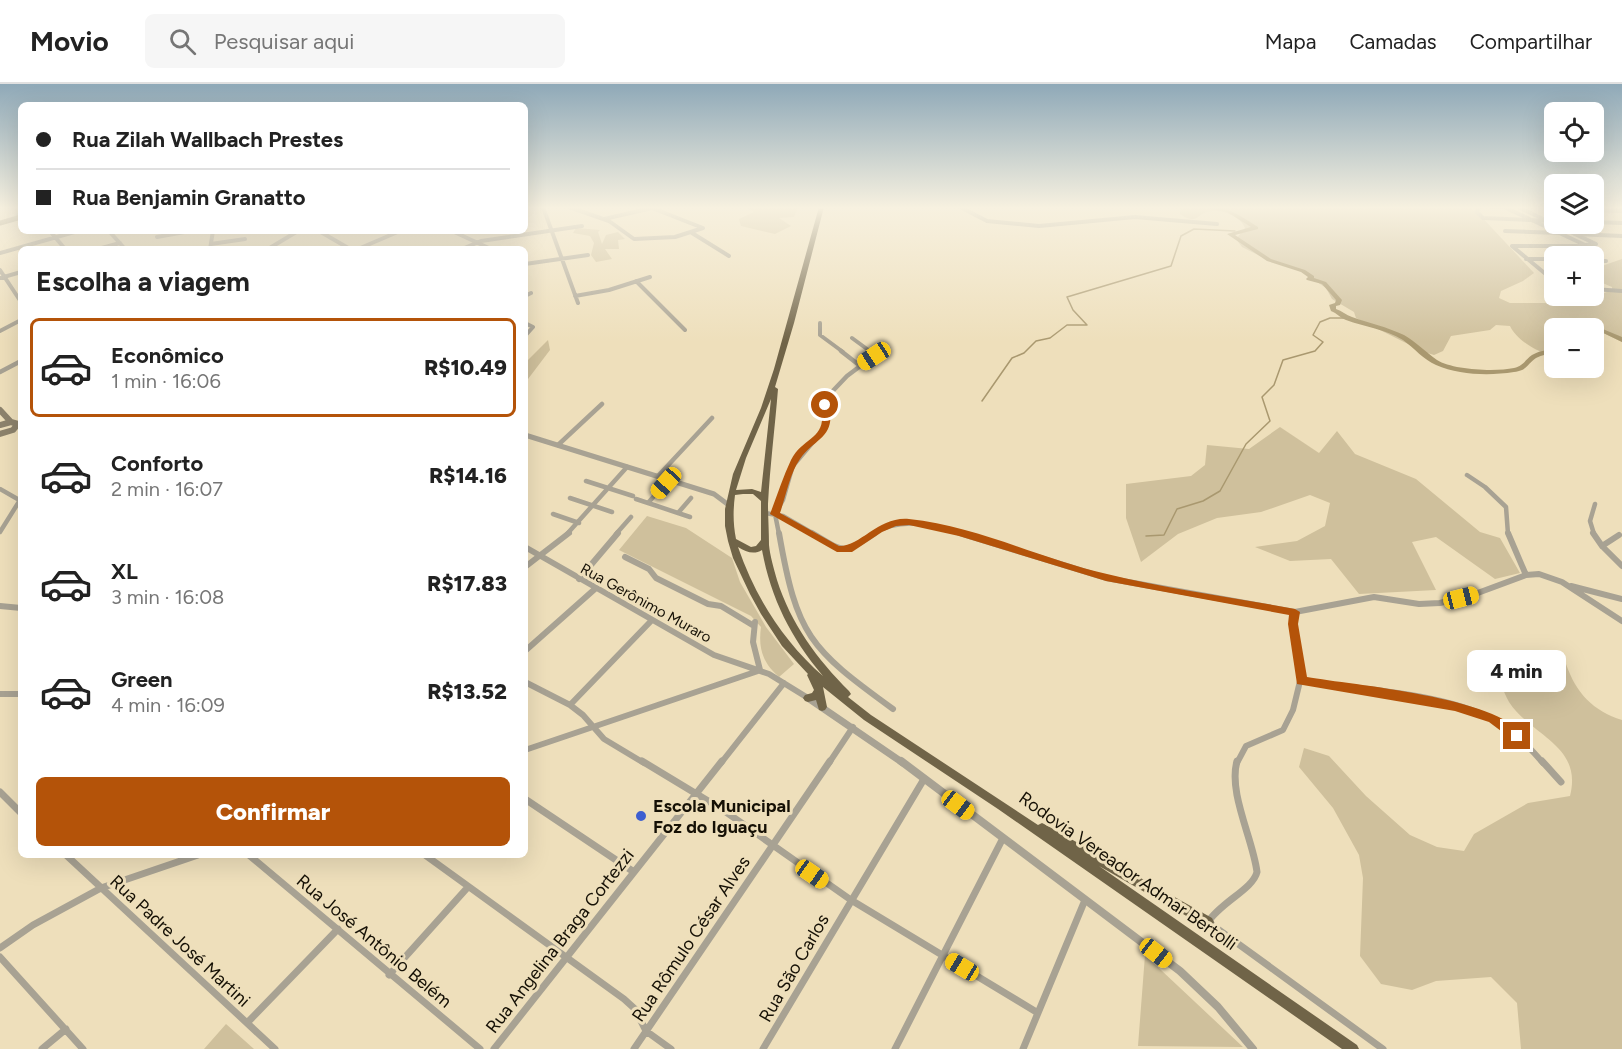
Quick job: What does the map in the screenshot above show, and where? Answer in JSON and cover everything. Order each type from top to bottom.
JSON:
[{"type":"highway","name":"Rodovia Vereador Admar Bertolli","points":[[809,252],[776,374],[733,494],[729,522],[732,541],[766,615],[786,645],[807,667],[855,707],[1001,805],[1353,1049]]},
{"type":"highway","name":"Rodovia Vereador Admar Bertolli","points":[[776,374],[765,513],[766,540],[780,599],[801,643],[833,682],[882,725]]},
{"type":"highway","points":[[733,494],[754,491],[761,495],[765,503]]},
{"type":"highway","points":[[732,541],[750,550],[758,549],[766,540]]},
{"type":"highway","points":[[807,667],[819,691],[822,707]]},
{"type":"highway","points":[[808,698],[819,691]]},
{"type":"highway","points":[[1001,805],[1209,922]]},
{"type":"main road","points":[[0,410],[17,425]]},
{"type":"main road","points":[[0,424],[17,425]]},
{"type":"main road","points":[[0,434],[17,425]]},
{"type":"main road","points":[[0,442],[17,425]]},
{"type":"street","points":[[558,252],[578,303]]},
{"type":"street","points":[[723,252],[729,256]]},
{"type":"street","points":[[1518,252],[1544,273]]},
{"type":"street","points":[[528,264],[588,255]]},
{"type":"street","points":[[1526,259],[1544,260]]},
{"type":"street","points":[[0,270],[2,277],[18,298]]},
{"type":"street","points":[[2,277],[18,273]]},
{"type":"street","points":[[575,296],[650,277]]},
{"type":"street","points":[[636,281],[685,330]]},
{"type":"street","points":[[1604,290],[1622,291]]},
{"type":"street","points":[[0,331],[18,322]]},
{"type":"street","points":[[820,323],[820,335],[859,365]]},
{"type":"street","points":[[852,338],[875,354],[859,365],[827,398],[825,405],[828,419],[824,430],[800,452],[775,514],[788,579],[810,638],[840,670],[893,709]]},
{"type":"street","points":[[0,372],[18,363]]},
{"type":"street","points":[[558,445],[602,404]]},
{"type":"street","points":[[658,476],[712,418]]},
{"type":"street","points":[[528,436],[714,494],[726,500],[730,506]]},
{"type":"street","points":[[528,564],[579,523],[627,467]]},
{"type":"street","points":[[1467,475],[1485,487],[1506,507],[1508,537],[1526,574]]},
{"type":"street","points":[[648,503],[668,480]]},
{"type":"street","points":[[586,481],[690,517]]},
{"type":"street","points":[[0,489],[18,499]]},
{"type":"street","points":[[714,494],[733,494]]},
{"type":"street","points":[[570,498],[612,512]]},
{"type":"street","points":[[678,513],[691,498]]},
{"type":"street","points":[[0,532],[18,503]]},
{"type":"street","points":[[1594,504],[1590,524],[1602,546],[1622,566]]},
{"type":"street","points":[[765,513],[775,514],[841,550],[849,550],[886,526],[909,522],[959,533],[1106,578],[1295,612],[1374,597],[1419,604],[1440,603],[1475,594],[1526,574],[1548,576],[1567,584],[1622,598]]},
{"type":"street","points":[[553,514],[579,523]]},
{"type":"street","points":[[579,579],[631,518]]},
{"type":"street","points":[[1602,546],[1617,536],[1622,542]]},
{"type":"street","name":"Rua Gerônimo Muraro","points":[[528,549],[722,659],[760,670],[808,698]]},
{"type":"street","points":[[528,749],[760,670],[753,642],[755,624],[721,606],[708,604],[656,578],[649,569],[625,557]]},
{"type":"street","points":[[1567,584],[1622,621]]},
{"type":"street","points":[[528,648],[596,588]]},
{"type":"street","points":[[0,606],[18,608]]},
{"type":"street","points":[[1295,612],[1293,624],[1302,667],[1301,681],[1284,729],[1251,740],[1245,744],[1237,760],[1235,777],[1237,799],[1258,871],[1250,886],[1220,906],[1209,922],[1383,1049]]},
{"type":"street","points":[[570,705],[652,620]]},
{"type":"street","points":[[1301,681],[1431,701],[1483,714],[1510,730],[1560,782]]},
{"type":"street","name":"Rua Angelina Braga Cortezzi","points":[[494,1049],[784,683]]},
{"type":"street","points":[[528,684],[570,705],[583,716],[591,728],[609,742],[696,794],[851,900],[1038,1013]]},
{"type":"street","points":[[0,694],[18,694]]},
{"type":"street","points":[[808,698],[853,727],[924,779],[1194,984],[1232,1021],[1253,1049]]},
{"type":"street","name":"Rua Rômulo César Alves","points":[[634,1049],[774,847],[853,727]]},
{"type":"street","name":"Rua São Carlos","points":[[763,1049],[924,779]]},
{"type":"street","points":[[0,792],[18,810]]},
{"type":"street","points":[[528,801],[634,872]]},
{"type":"street","points":[[895,1049],[1003,838]]},
{"type":"street","name":"Rua Padre José Martini","points":[[69,858],[275,1049]]},
{"type":"street","points":[[0,948],[33,925],[100,888],[189,858]]},
{"type":"street","name":"Rua José Antônio Belém","points":[[253,858],[389,975],[480,1049]]},
{"type":"street","points":[[429,858],[629,1004],[646,1031],[671,1049]]},
{"type":"street","points":[[389,975],[468,887]]},
{"type":"street","points":[[1023,1049],[1085,900]]},
{"type":"street","points":[[247,1023],[338,929]]},
{"type":"street","points":[[0,957],[83,1049]]},
{"type":"street","points":[[42,1049],[66,1029]]},
{"type":"shaded area","points":[[592,252],[607,252],[612,259],[596,262],[591,255]]},
{"type":"shaded area","points":[[1252,252],[1514,252],[1534,273],[1501,291],[1499,298],[1510,303],[1544,303],[1544,306],[1604,306],[1604,293],[1612,290],[1612,287],[1604,284],[1604,265],[1622,259],[1622,342],[1604,333],[1604,318],[1544,318],[1544,352],[1517,336],[1510,326],[1496,325],[1490,330],[1451,336],[1443,351],[1434,355],[1356,318],[1354,312],[1332,299],[1326,288],[1301,271],[1270,261]]},
{"type":"shaded area","points":[[548,340],[550,350],[528,379],[528,360]]},
{"type":"shaded area","points":[[1280,427],[1319,453],[1337,431],[1355,454],[1416,479],[1480,532],[1500,538],[1520,573],[1495,579],[1436,537],[1412,542],[1436,590],[1359,594],[1331,559],[1290,561],[1255,547],[1297,541],[1325,526],[1330,503],[1310,495],[1261,512],[1217,518],[1178,534],[1141,562],[1126,518],[1126,484],[1191,476],[1205,465],[1207,445],[1249,449]]},
{"type":"shaded area","points":[[647,516],[686,528],[732,558],[740,582],[766,627],[794,664],[779,677],[765,661],[760,642],[761,627],[751,616],[619,550]]},
{"type":"shaded area","points":[[1543,664],[1566,664],[1575,684],[1587,700],[1602,712],[1622,720],[1622,1049],[1521,1049],[1517,1003],[1491,977],[1436,981],[1412,990],[1381,984],[1360,956],[1363,878],[1359,855],[1333,808],[1299,767],[1304,748],[1329,756],[1366,796],[1410,835],[1437,847],[1464,851],[1474,834],[1528,803],[1570,796],[1572,779],[1569,765],[1562,753],[1518,714],[1501,685],[1510,674],[1519,668]]},
{"type":"shaded area","points":[[1145,955],[1243,1047],[1138,1046]]},
{"type":"shaded area","points":[[226,1024],[254,1049],[204,1049]]},
{"type":"waterway","points":[[982,401],[1012,358],[1024,353],[1036,341],[1050,338],[1067,325],[1087,325],[1073,310],[1067,297],[1171,266],[1176,252]]},
{"type":"waterway","points":[[1257,252],[1269,260],[1303,271],[1312,277],[1309,279],[1324,283],[1339,300],[1338,304],[1332,305],[1333,310],[1340,312],[1346,318],[1380,327],[1404,338],[1437,363],[1457,369],[1495,372],[1516,370],[1526,366],[1532,358],[1544,353]]},
{"type":"waterway","points":[[1146,536],[1164,535],[1177,509],[1203,501],[1220,491],[1246,444],[1270,421],[1262,397],[1274,385],[1283,360],[1315,351],[1323,342],[1313,335],[1320,322],[1330,318],[1346,318]]},
{"type":"waterway","points":[[1604,332],[1622,340]]},
{"type":"place","name":"Escola Municipal Foz do Iguaçu","points":[[641,816]]},
{"type":"route","points":[[825,405],[828,419],[826,426],[822,434],[796,458],[775,514],[803,527],[837,549],[849,550],[878,530],[895,523],[909,522],[959,533],[1106,578],[1162,590],[1295,612],[1293,624],[1302,667],[1301,681],[1455,706],[1492,718],[1517,736]]}]
